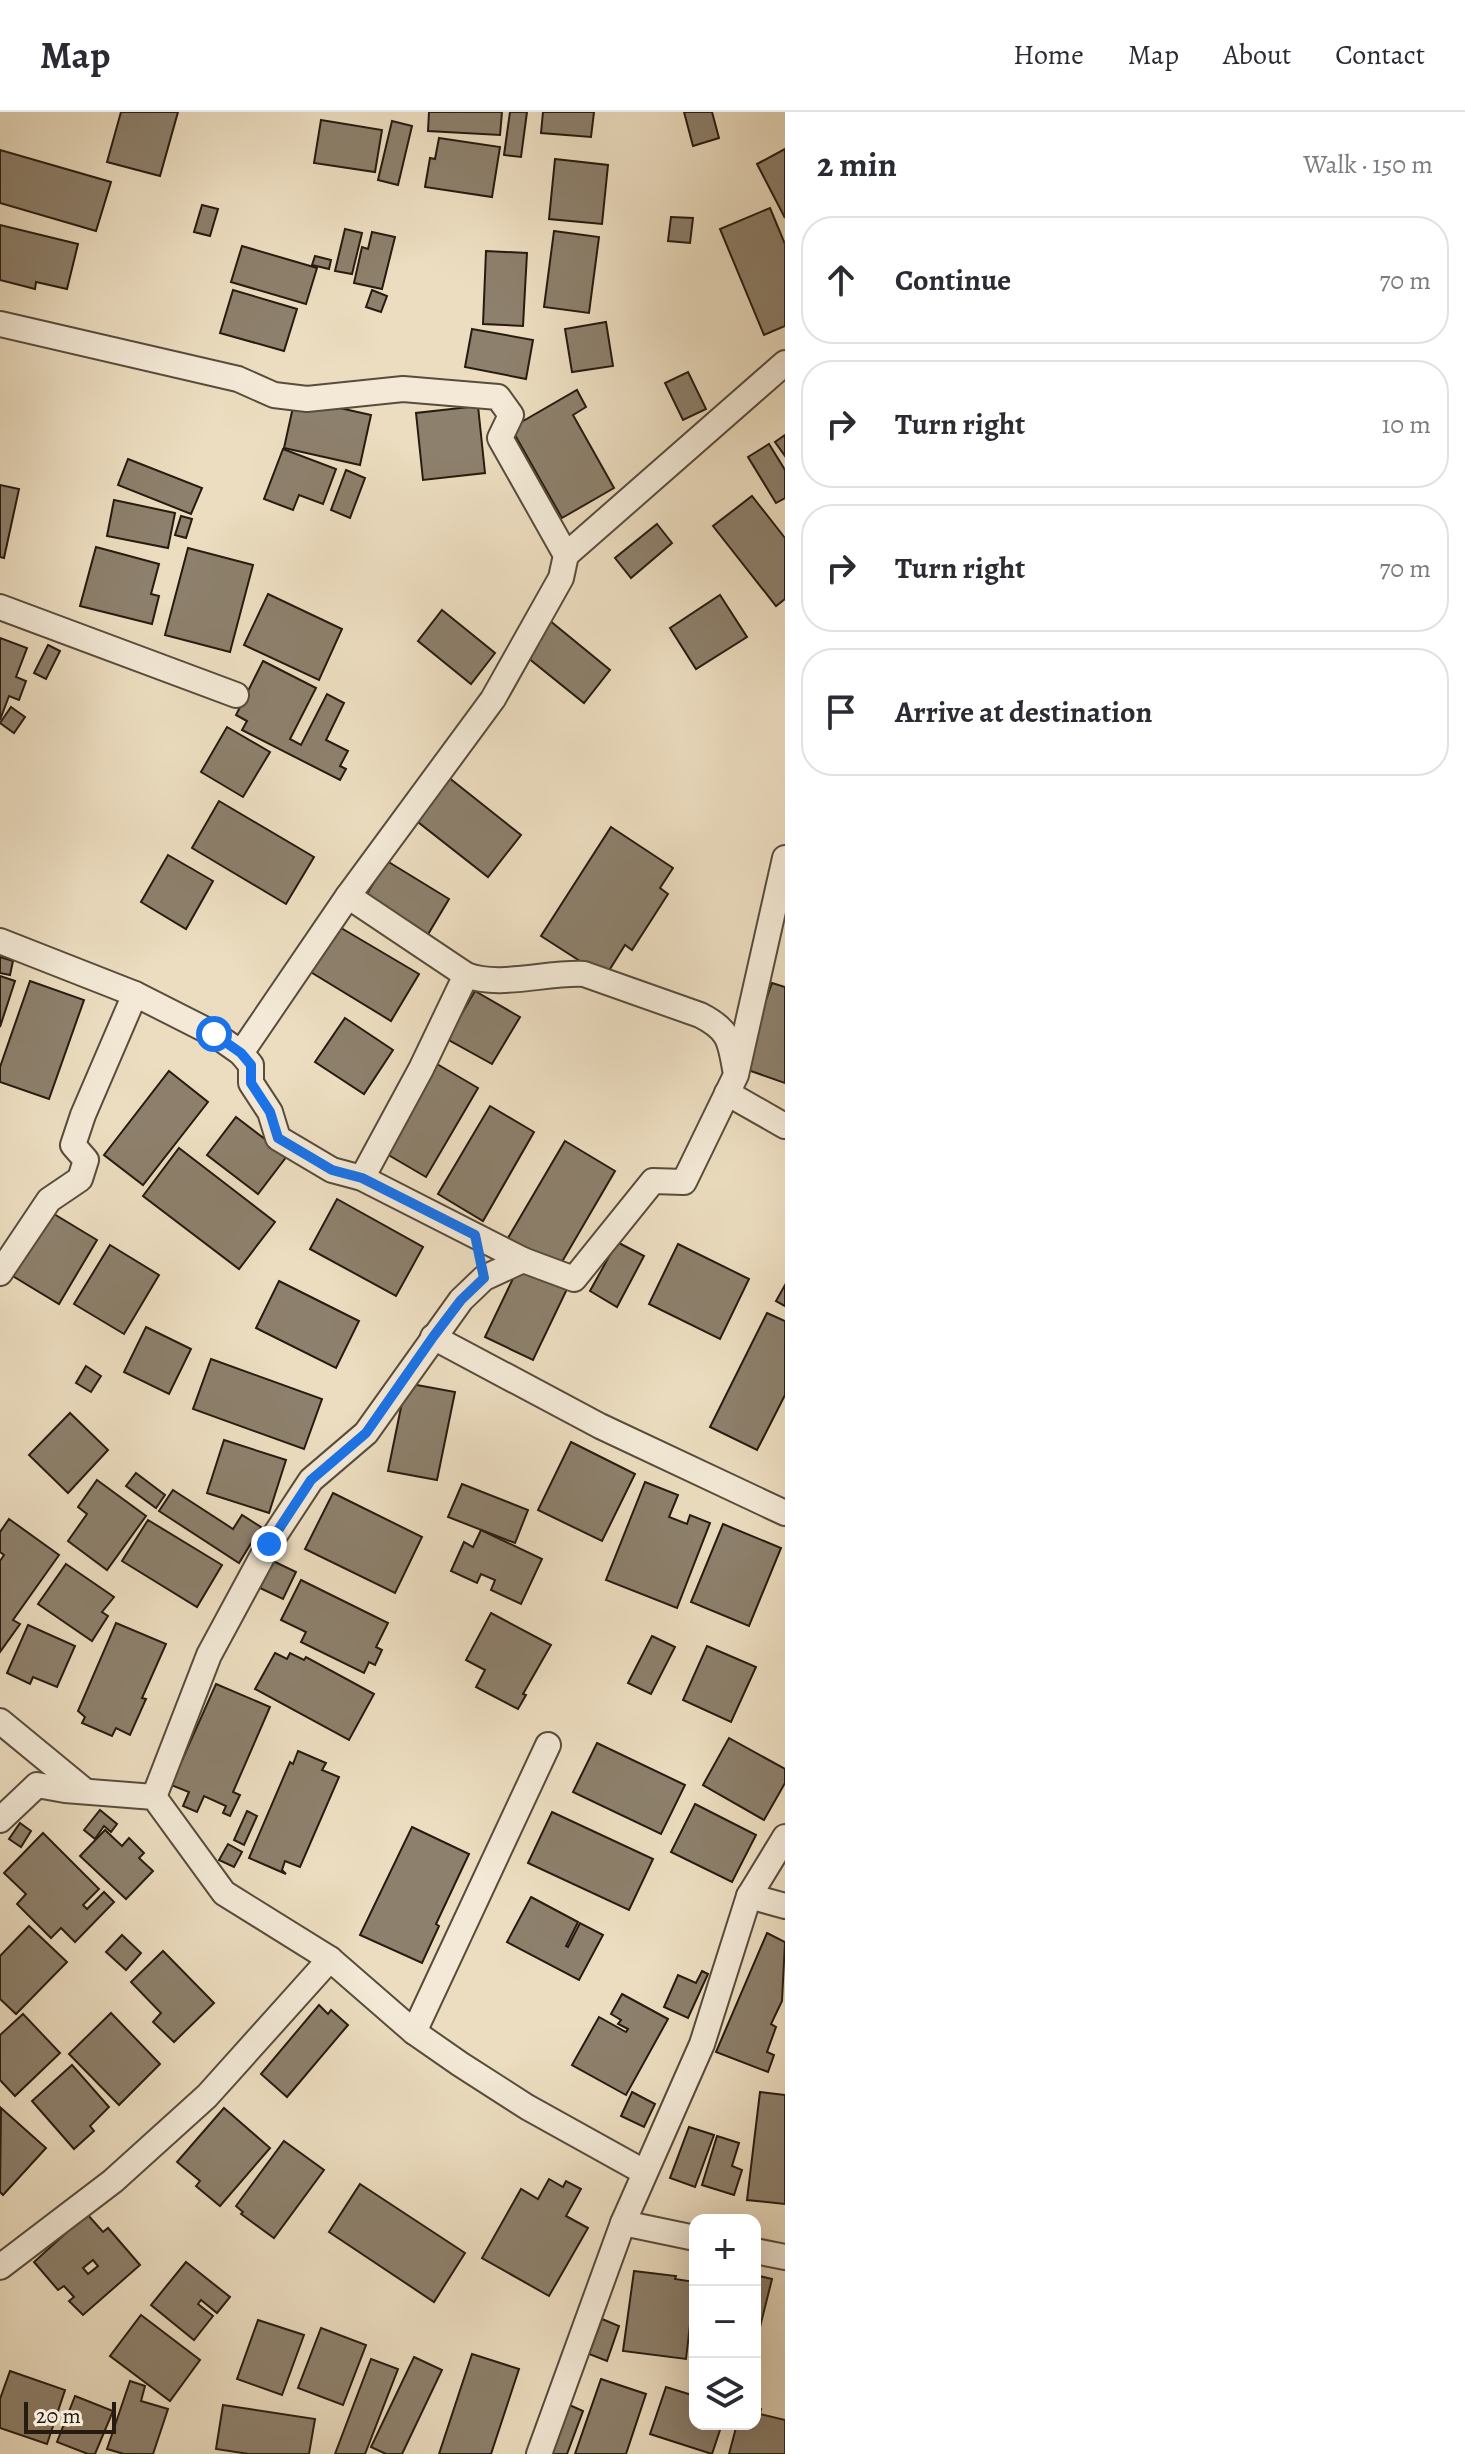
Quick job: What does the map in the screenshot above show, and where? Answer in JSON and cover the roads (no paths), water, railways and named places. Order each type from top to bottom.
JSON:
[{"type":"street","points":[[0,324],[238,379],[274,395],[307,399],[403,389],[498,397],[511,415],[500,438],[566,555]]},
{"type":"street","points":[[241,1053],[348,896],[493,699],[561,578],[566,555],[785,363]]},
{"type":"street","points":[[0,607],[236,695]]},
{"type":"street","points":[[0,941],[135,994],[214,1034],[241,1053],[251,1065],[251,1083],[270,1112],[278,1138],[332,1170],[362,1178],[523,1260],[574,1279],[653,1181],[684,1182],[732,1084],[785,858]]},
{"type":"street","points":[[348,896],[466,975],[482,981],[584,974],[718,1024],[730,1040],[732,1084],[785,1126]]},
{"type":"street","points":[[362,1178],[421,1069],[466,975]]},
{"type":"street","points":[[0,1273],[49,1200],[80,1179],[86,1160],[73,1145],[135,994]]},
{"type":"street","points":[[475,1235],[484,1278]]},
{"type":"street","points":[[154,1797],[209,1655],[269,1544],[311,1480],[366,1433],[461,1300],[484,1278],[523,1260]]},
{"type":"street","points":[[433,1337],[600,1426],[785,1513]]},
{"type":"street","points":[[0,1721],[85,1791]]},
{"type":"street","points":[[414,2032],[548,1745]]},
{"type":"street","points":[[0,1820],[37,1785],[154,1797],[224,1893],[330,1959],[414,2032],[527,2107],[644,2172]]},
{"type":"street","points":[[539,2454],[623,2223],[702,2044],[749,1896],[785,1837]]},
{"type":"street","points":[[749,1896],[785,1906]]},
{"type":"street","points":[[0,2267],[113,2181],[207,2096],[330,1959]]},
{"type":"street","points":[[623,2223],[689,2237]]},
{"type":"street","points":[[761,2252],[785,2257]]}]
